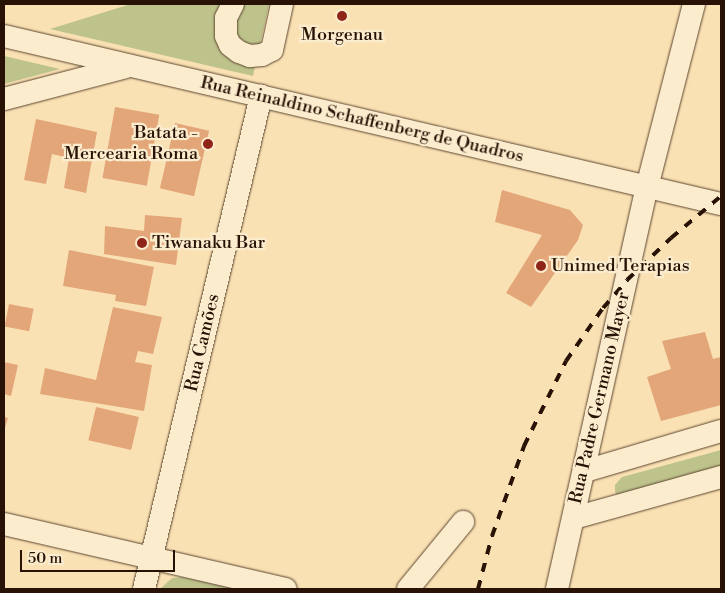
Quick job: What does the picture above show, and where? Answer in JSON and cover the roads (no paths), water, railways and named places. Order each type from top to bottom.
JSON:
[{"type":"street","points":[[233,4],[225,25],[230,45],[238,52],[250,56],[262,55],[272,50],[282,4]]},
{"type":"street","name":"Rua Padre Germano Mayer","points":[[557,589],[585,471],[647,186],[694,4]]},
{"type":"street","name":"Rua Reinaldino Schaffenberg de Quadros","points":[[4,36],[721,204]]},
{"type":"street","points":[[4,99],[129,66]]},
{"type":"street","name":"Rua Camões","points":[[144,589],[261,96]]},
{"type":"street","points":[[585,471],[721,432]]},
{"type":"street","points":[[574,518],[721,477]]},
{"type":"street","points":[[408,589],[463,522]]},
{"type":"street","points":[[4,524],[286,589]]},
{"type":"railway","points":[[478,589],[492,536],[524,446],[566,361],[603,308],[627,280],[671,238],[721,196]]},
{"type":"place","name":"Morgenau","points":[[342,16]]},
{"type":"place","name":"Batata - Mercearia Roma","points":[[208,144]]},
{"type":"place","name":"Tiwanaku Bar","points":[[142,243]]},
{"type":"place","name":"Unimed Terapias","points":[[541,266]]}]
